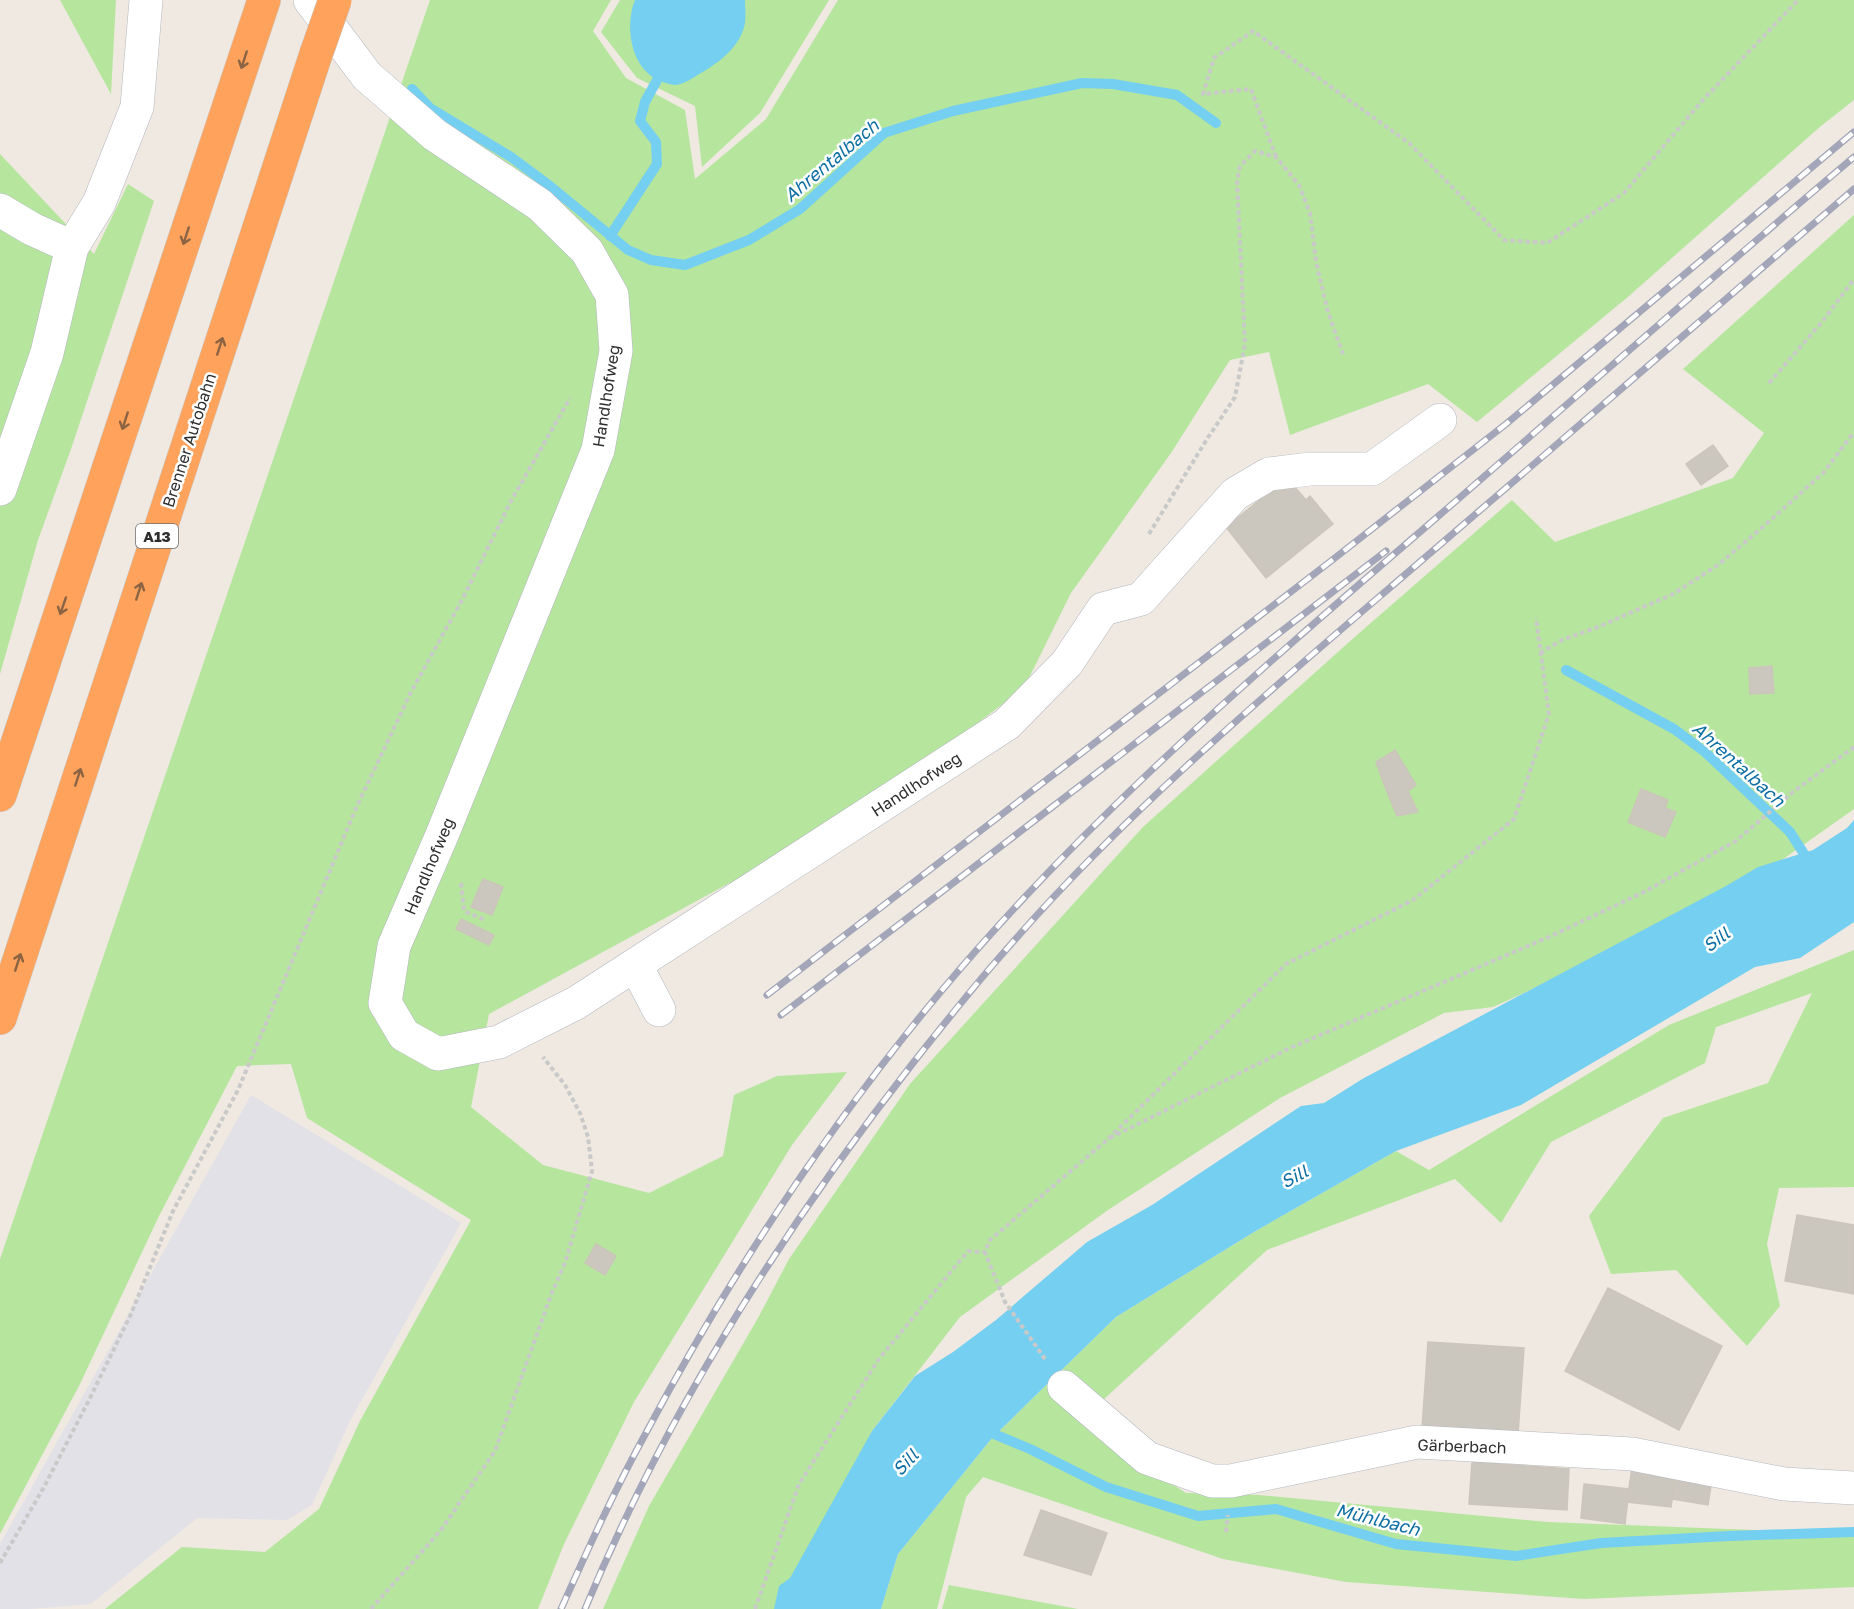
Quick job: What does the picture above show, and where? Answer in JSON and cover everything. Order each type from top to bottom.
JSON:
[{"type":"highway","name":"Brenner Autobahn","points":[[0,1018],[335,0]]},
{"type":"highway","points":[[0,795],[263,2]]},
{"type":"street","points":[[0,489],[47,353],[72,247],[99,203],[137,107],[146,0]]},
{"type":"street","name":"Handlhofweg","points":[[310,0],[367,76],[435,135],[540,205],[587,251],[612,295],[616,351],[598,450],[442,835],[394,946],[385,1003],[404,1035],[438,1054],[499,1042],[576,1003],[1007,724],[1067,663],[1103,609],[1141,599],[1235,494],[1269,474],[1310,469],[1372,469],[1440,420]]},
{"type":"street","points":[[0,210],[32,229],[72,247]]},
{"type":"street","points":[[636,966],[659,1010]]},
{"type":"street","name":"Gärberbach","points":[[1064,1387],[1147,1458],[1212,1481],[1231,1481],[1417,1442],[1632,1454],[1784,1484],[1854,1488]]},
{"type":"path","points":[[1342,354],[1328,312],[1316,262],[1310,213],[1299,185],[1276,157],[1251,89],[1203,94],[1214,58],[1253,32],[1409,143],[1504,240],[1547,243],[1624,193],[1701,102],[1798,0]]},
{"type":"path","points":[[1146,539],[1235,398],[1245,344],[1237,181],[1240,166],[1255,151],[1276,157]]},
{"type":"path","points":[[1769,383],[1822,322],[1854,279]]},
{"type":"path","points":[[0,1563],[44,1487],[89,1400],[131,1314],[173,1211],[238,1090],[357,806],[411,692],[462,600],[511,501],[575,390]]},
{"type":"path","points":[[1540,653],[1562,640],[1673,594],[1718,565],[1824,472],[1854,432]]},
{"type":"path","points":[[1064,1387],[1005,1302],[985,1252],[990,1240],[1107,1140],[1286,964],[1413,900],[1514,819],[1549,714],[1536,618]]},
{"type":"path","points":[[1107,1140],[1290,1048],[1549,937],[1642,893],[1736,841],[1793,792],[1854,747]]},
{"type":"path","points":[[371,1609],[441,1530],[495,1451],[551,1295],[565,1263],[592,1172],[588,1137],[580,1113],[565,1085],[523,1030]]},
{"type":"path","points":[[755,1609],[799,1484],[873,1369],[968,1251],[985,1252]]},
{"type":"shaded area","points":[[251,1095],[461,1223],[350,1421],[312,1505],[287,1520],[197,1518],[91,1604],[0,1609],[0,1544]]},
{"type":"green space","points":[[60,0],[116,0],[111,94]]},
{"type":"green space","points":[[430,0],[611,0],[593,31],[626,78],[685,110],[695,179],[766,119],[838,0],[1854,0],[1854,100],[1821,126],[1629,296],[1477,422],[1428,384],[1290,435],[1269,352],[1230,360],[1171,453],[1071,593],[1024,688],[914,771],[783,854],[489,1014],[471,1107],[543,1165],[649,1193],[723,1156],[734,1095],[777,1076],[847,1072],[792,1145],[634,1402],[564,1544],[538,1609],[105,1609],[182,1547],[265,1552],[319,1509],[360,1421],[471,1220],[307,1118],[291,1064],[237,1066],[159,1216],[79,1386],[0,1534],[0,1259]]},
{"type":"green space","points":[[620,0],[829,0],[760,113],[702,167],[695,106],[637,78],[601,32]]},
{"type":"green space","points":[[0,154],[94,254],[128,184],[154,201],[38,540],[0,674]]},
{"type":"green space","points":[[1854,215],[1854,809],[1758,877],[1668,927],[1493,1007],[1444,1013],[1280,1098],[1108,1210],[960,1317],[872,1431],[781,1609],[603,1609],[649,1506],[758,1318],[789,1259],[910,1084],[1143,827],[1349,642],[1512,500],[1555,542],[1733,478],[1764,433],[1683,369]]},
{"type":"green space","points":[[1854,950],[1854,1187],[1779,1188],[1767,1244],[1780,1306],[1747,1346],[1676,1270],[1611,1274],[1589,1216],[1663,1118],[1768,1083],[1812,993],[1716,1027],[1705,1063],[1551,1142],[1501,1223],[1455,1179],[1267,1250],[1103,1400],[1089,1431],[1186,1493],[1258,1495],[1548,1522],[1854,1534],[1854,1587],[1584,1599],[1346,1582],[1223,1559],[983,1477],[966,1497],[937,1609],[881,1609],[898,1554],[992,1438],[1116,1317],[1254,1232],[1396,1151],[1429,1170],[1669,1025]]},
{"type":"green space","points":[[949,1585],[1078,1609],[942,1609]]},
{"type":"water","points":[[635,0],[745,0],[745,23],[739,39],[722,58],[689,80],[673,85],[652,77],[637,59],[630,23]]},
{"type":"water","name":"Sill","points":[[1854,820],[1854,922],[1800,958],[1755,967],[1521,1105],[1396,1151],[1254,1232],[1116,1317],[992,1438],[898,1554],[881,1609],[774,1609],[779,1586],[790,1578],[872,1431],[915,1376],[953,1352],[996,1320],[1087,1242],[1152,1205],[1301,1106],[1324,1103],[1364,1078],[1758,867],[1813,850],[1847,828]]},
{"type":"building","points":[[1713,445],[1728,466],[1701,485],[1686,464]]},
{"type":"building","points":[[1287,478],[1306,500],[1310,496],[1333,524],[1266,578],[1226,527]]},
{"type":"building","points":[[1772,666],[1774,693],[1750,694],[1749,668]]},
{"type":"building","points":[[1395,750],[1416,785],[1408,791],[1418,812],[1397,816],[1385,787],[1376,762]]},
{"type":"building","points":[[1641,789],[1668,800],[1665,808],[1676,812],[1665,837],[1628,822]]},
{"type":"building","points":[[483,879],[503,887],[492,915],[471,907]]},
{"type":"building","points":[[461,919],[494,935],[489,945],[456,929]]},
{"type":"building","points":[[1797,1215],[1854,1225],[1854,1294],[1785,1281]]},
{"type":"building","points":[[596,1244],[616,1256],[605,1275],[585,1263]]},
{"type":"building","points":[[1608,1288],[1722,1346],[1679,1430],[1565,1371]]},
{"type":"building","points":[[1428,1342],[1524,1348],[1518,1434],[1422,1429]]},
{"type":"building","points":[[1472,1462],[1569,1469],[1567,1510],[1469,1504]]},
{"type":"building","points":[[1632,1467],[1676,1473],[1671,1507],[1627,1502]]},
{"type":"building","points":[[1676,1473],[1712,1479],[1708,1505],[1672,1499]]},
{"type":"building","points":[[1584,1484],[1629,1489],[1625,1524],[1581,1518]]},
{"type":"building","points":[[1041,1510],[1107,1533],[1091,1575],[1024,1555]]},
{"type":"waterway","points":[[610,236],[657,164],[656,142],[640,121],[645,102],[657,80]]},
{"type":"waterway","name":"Ahrentalbach","points":[[412,89],[430,108],[511,157],[550,186],[628,250],[651,260],[685,265],[749,240],[800,209],[884,133],[953,111],[1082,83],[1113,84],[1177,95],[1216,123]]},
{"type":"waterway","name":"Ahrentalbach","points":[[1566,670],[1674,729],[1705,752],[1790,832],[1811,865]]},
{"type":"waterway","name":"Mühlbach","points":[[982,1429],[1030,1449],[1106,1487],[1198,1516],[1276,1509],[1396,1544],[1516,1556],[1601,1543],[1854,1532]]},
{"type":"railway","points":[[767,995],[1506,424],[1854,132]]},
{"type":"railway","points":[[561,1609],[635,1453],[712,1315],[747,1258],[783,1202],[860,1094],[943,989],[999,925],[1117,803],[1242,687],[1854,157]]},
{"type":"railway","points":[[585,1609],[652,1465],[690,1394],[773,1257],[865,1126],[947,1020],[1005,951],[1100,849],[1254,705],[1854,189]]},
{"type":"railway","points":[[781,1015],[1386,551]]}]
